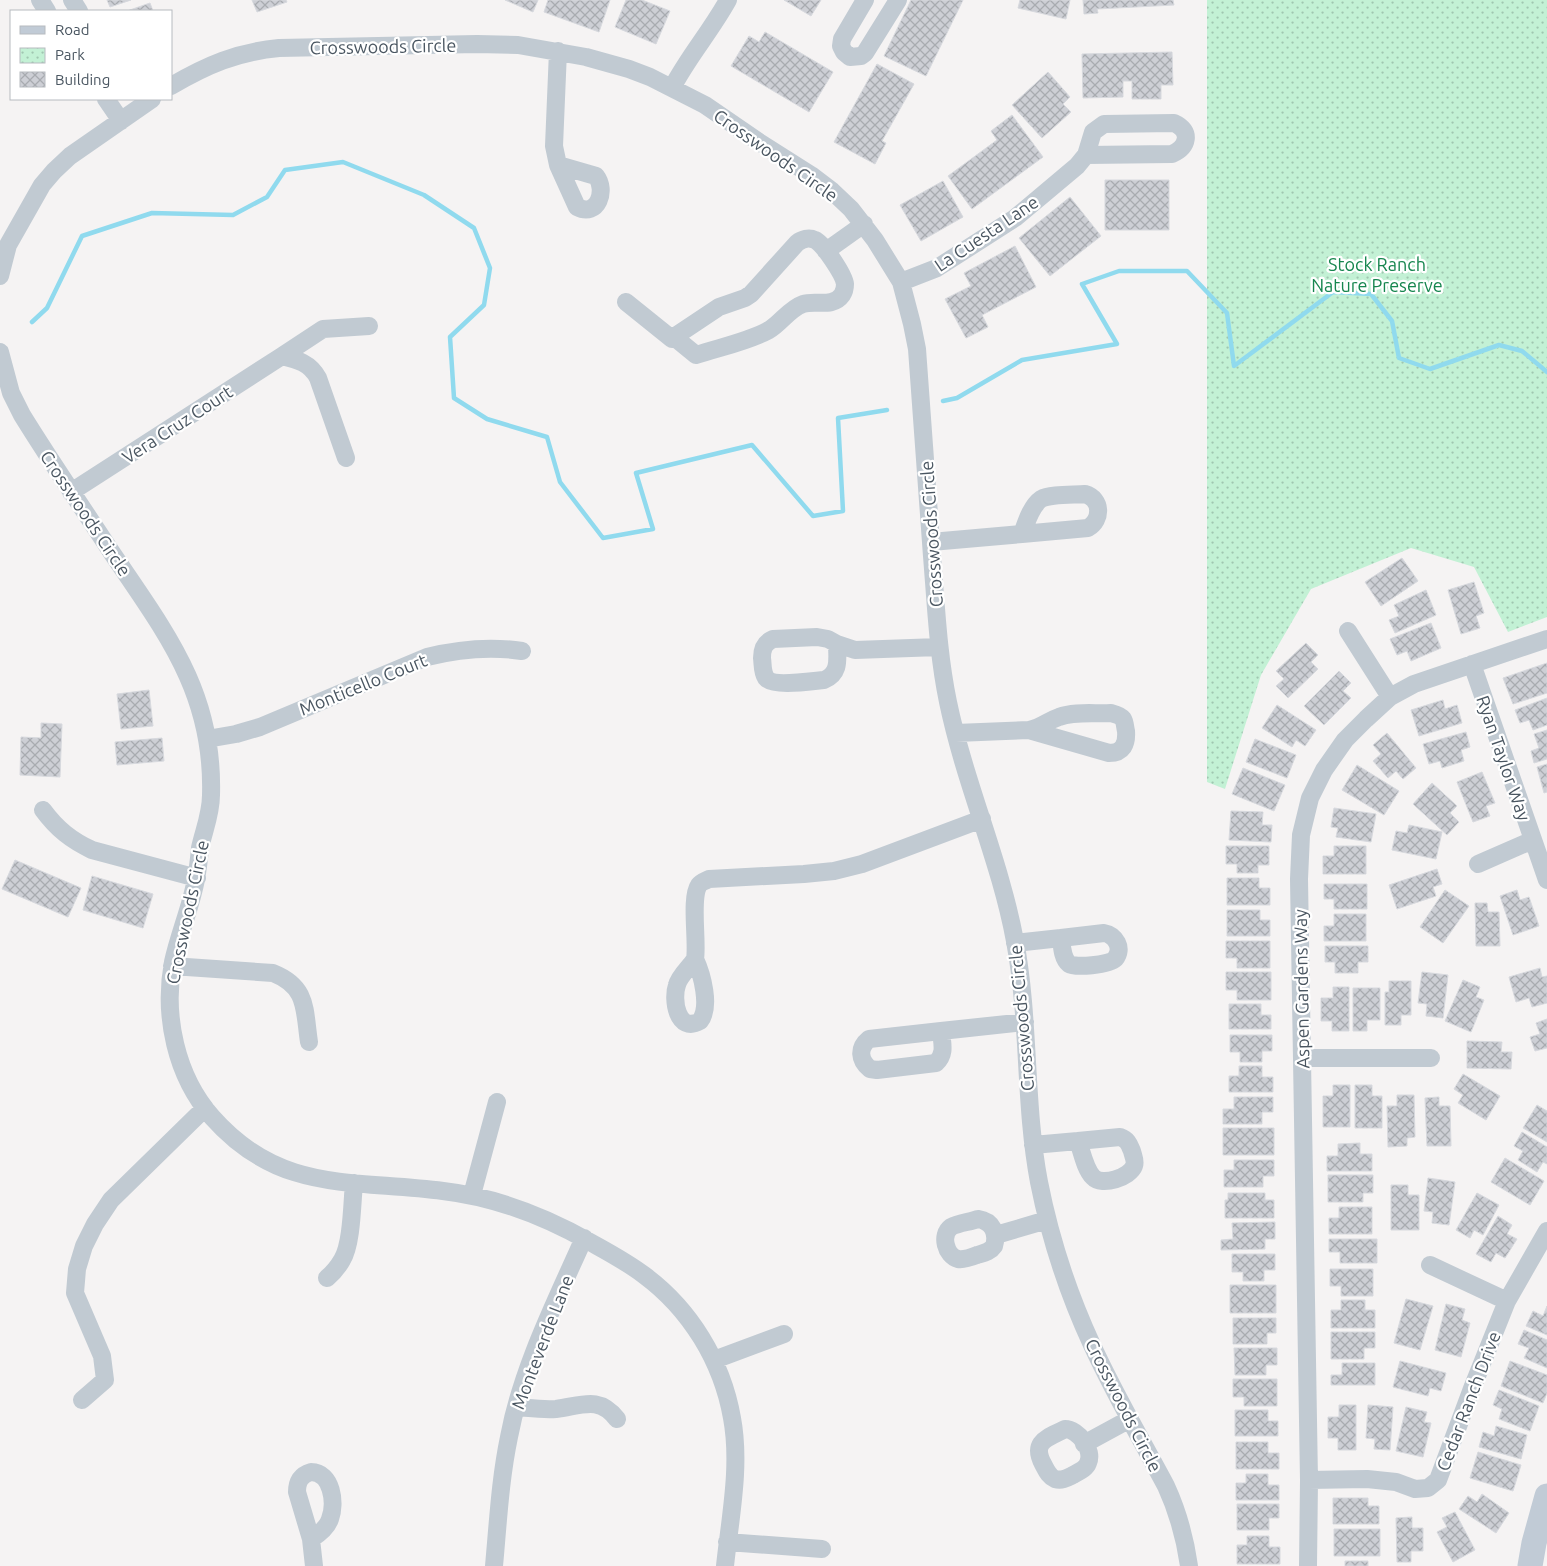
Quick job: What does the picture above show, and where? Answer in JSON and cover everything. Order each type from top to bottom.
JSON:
[{"type":"street","points":[[672,88],[682,69],[728,0]]},
{"type":"street","points":[[865,0],[842,39],[841,46],[850,57],[856,57],[865,53],[898,0]]},
{"type":"street","name":"Crosswoods Circle","points":[[172,85],[199,70],[222,60],[256,50],[477,44],[518,45],[558,51],[629,69],[705,105],[811,175],[832,191],[864,224],[901,282],[912,324],[916,349],[939,647],[948,700],[968,780],[1006,897],[1015,943],[1025,1022],[1029,1108],[1033,1145],[1047,1220],[1073,1301],[1093,1346],[1166,1486],[1176,1509],[1190,1566]]},
{"type":"street","points":[[558,51],[554,146],[558,165]]},
{"type":"street","points":[[107,100],[121,120]]},
{"type":"street","points":[[0,276],[8,245],[42,185],[54,170],[145,101]]},
{"type":"street","name":"La Cuesta Lane","points":[[901,282],[937,268],[1015,218],[1077,166],[1086,154],[1093,132],[1104,124],[1174,123],[1185,132],[1184,145],[1181,150],[1172,154],[1086,154]]},
{"type":"street","points":[[826,251],[864,224]]},
{"type":"street","points":[[626,302],[672,339],[674,337],[719,306],[746,298],[797,243],[803,239],[815,240],[826,251],[843,277],[844,290],[836,301],[810,302],[795,307],[773,327],[760,334],[696,355],[674,337]]},
{"type":"street","name":"Vera Cruz Court","points":[[71,492],[323,329],[369,326]]},
{"type":"street","name":"Crosswoods Circle","points":[[0,352],[5,376],[22,415],[71,492],[155,616],[182,662],[194,688],[208,740],[211,792],[210,812],[201,843],[196,878],[172,966],[169,998],[171,1023],[176,1047],[190,1085],[205,1108],[229,1135],[250,1151],[283,1169],[312,1178],[439,1190],[494,1200],[558,1224],[642,1273],[660,1288],[692,1322],[714,1360],[728,1396],[735,1443],[735,1466],[725,1566]]},
{"type":"street","points":[[282,356],[304,362],[314,369],[346,458]]},
{"type":"street","points":[[931,542],[1022,534]]},
{"type":"street","points":[[1348,631],[1390,697]]},
{"type":"street","name":"Aspen Gardens Way","points":[[1308,1566],[1309,1480],[1299,879],[1301,835],[1310,798],[1324,770],[1345,740],[1390,697],[1414,684],[1547,638]]},
{"type":"street","points":[[837,644],[855,650],[939,647]]},
{"type":"street","name":"Monticello Court","points":[[208,740],[260,726],[428,657],[453,651],[479,648],[522,651]]},
{"type":"street","name":"Ryan Taylor Way","points":[[1472,664],[1547,880]]},
{"type":"street","points":[[956,733],[1029,730],[1041,727],[1059,717],[1112,713],[1123,719],[1127,738],[1125,745],[1120,751],[1109,753],[1029,730]]},
{"type":"street","points":[[43,810],[64,834],[92,850],[196,878]]},
{"type":"street","points":[[695,959],[695,896],[698,886],[709,879],[834,871],[862,864],[982,819]]},
{"type":"street","points":[[1478,864],[1532,840]]},
{"type":"street","points":[[1015,943],[1061,938]]},
{"type":"street","points":[[172,966],[272,973],[284,978],[293,984],[304,1002],[308,1042]]},
{"type":"street","points":[[941,1030],[1025,1022]]},
{"type":"street","points":[[1302,1058],[1431,1058]]},
{"type":"street","points":[[472,1195],[497,1102]]},
{"type":"street","points":[[82,1400],[105,1380],[102,1356],[75,1293],[77,1269],[84,1246],[95,1224],[111,1200],[205,1108]]},
{"type":"street","points":[[1033,1145],[1078,1141]]},
{"type":"street","points":[[327,1278],[335,1271],[343,1259],[347,1246],[354,1183]]},
{"type":"street","points":[[996,1235],[1047,1220]]},
{"type":"street","name":"Cedar Ranch Drive","points":[[1309,1480],[1367,1479],[1396,1482],[1415,1489],[1428,1488],[1438,1480],[1507,1301],[1547,1231]]},
{"type":"street","name":"Monteverde Lane","points":[[494,1566],[501,1482],[516,1407],[542,1332],[584,1238]]},
{"type":"street","points":[[1430,1265],[1507,1301]]},
{"type":"street","points":[[714,1360],[784,1334]]},
{"type":"street","points":[[516,1407],[554,1409],[594,1403],[607,1409],[617,1419]]},
{"type":"street","points":[[1084,1444],[1130,1418]]},
{"type":"street","points":[[1530,1566],[1534,1543],[1547,1496]]},
{"type":"street","points":[[311,1539],[314,1566]]},
{"type":"street","points":[[727,1542],[822,1549]]},
{"type":"green space","name":"Stock Ranch Nature Preserve","points":[[1207,0],[1547,0],[1547,617],[1508,632],[1474,567],[1411,548],[1311,589],[1261,675],[1225,789],[1207,782]]},
{"type":"building","points":[[107,0],[131,0],[110,7]]},
{"type":"building","points":[[252,0],[286,0],[287,2],[257,12]]},
{"type":"building","points":[[505,0],[538,0],[533,12]]},
{"type":"building","points":[[548,0],[610,0],[599,32],[544,12]]},
{"type":"building","points":[[626,0],[642,0],[670,11],[656,44],[615,27]]},
{"type":"building","points":[[784,0],[821,0],[811,16]]},
{"type":"building","points":[[911,0],[963,0],[926,76],[884,56]]},
{"type":"building","points":[[1020,0],[1070,0],[1066,19],[1018,8]]},
{"type":"building","points":[[1083,0],[1173,0],[1174,5],[1097,9],[1098,13],[1084,14]]},
{"type":"building","points":[[150,3],[153,10],[130,10]]},
{"type":"building","points":[[765,32],[833,72],[809,112],[731,66],[749,36],[759,42]]},
{"type":"building","points":[[1172,52],[1173,85],[1161,85],[1161,99],[1132,99],[1132,81],[1123,81],[1123,97],[1083,98],[1082,54]]},
{"type":"building","points":[[877,64],[914,84],[882,141],[886,143],[875,164],[834,142]]},
{"type":"building","points":[[1048,72],[1070,97],[1063,104],[1071,112],[1042,138],[1012,105]]},
{"type":"building","points":[[1012,115],[1043,157],[972,209],[948,176],[997,140],[991,131]]},
{"type":"building","points":[[1105,180],[1169,180],[1169,230],[1105,230]]},
{"type":"building","points":[[943,181],[963,217],[921,241],[900,205]]},
{"type":"building","points":[[1070,197],[1101,236],[1050,276],[1019,238]]},
{"type":"building","points":[[1015,246],[1036,287],[982,315],[988,327],[966,338],[945,299],[971,286],[964,273]]},
{"type":"building","points":[[1402,558],[1418,581],[1381,606],[1365,582]]},
{"type":"building","points":[[1474,582],[1484,613],[1476,616],[1480,628],[1461,634],[1448,590]]},
{"type":"building","points":[[1426,590],[1436,615],[1395,633],[1389,620],[1399,616],[1394,605]]},
{"type":"building","points":[[1431,623],[1441,648],[1411,661],[1407,651],[1397,655],[1390,639]]},
{"type":"building","points":[[1306,643],[1318,655],[1311,662],[1318,669],[1288,698],[1276,686],[1284,679],[1276,671]]},
{"type":"building","points":[[1547,663],[1547,693],[1513,704],[1503,678]]},
{"type":"building","points":[[1339,671],[1351,683],[1343,691],[1351,698],[1324,725],[1304,706]]},
{"type":"building","points":[[149,690],[153,726],[121,729],[117,694]]},
{"type":"building","points":[[1547,698],[1547,725],[1533,730],[1529,720],[1520,723],[1515,710]]},
{"type":"building","points":[[1443,700],[1445,709],[1457,705],[1462,723],[1419,736],[1411,710]]},
{"type":"building","points":[[1277,705],[1316,730],[1305,746],[1296,740],[1292,747],[1262,728]]},
{"type":"building","points":[[41,723],[62,724],[60,777],[20,775],[21,737],[41,738]]},
{"type":"building","points":[[1547,730],[1547,759],[1534,763],[1531,751],[1539,748],[1534,734]]},
{"type":"building","points":[[1466,732],[1470,747],[1461,750],[1464,761],[1442,768],[1440,761],[1429,764],[1423,744]]},
{"type":"building","points":[[1387,733],[1416,768],[1403,779],[1396,771],[1388,778],[1373,761],[1381,754],[1373,745]]},
{"type":"building","points":[[162,738],[164,761],[117,765],[115,742]]},
{"type":"building","points":[[1255,739],[1296,755],[1287,778],[1246,762]]},
{"type":"building","points":[[1547,764],[1547,792],[1544,793],[1537,767]]},
{"type":"building","points":[[1357,765],[1399,791],[1384,815],[1342,790]]},
{"type":"building","points":[[1243,768],[1285,785],[1274,811],[1232,794]]},
{"type":"building","points":[[1482,772],[1495,803],[1486,806],[1490,816],[1473,822],[1457,782]]},
{"type":"building","points":[[1432,783],[1457,806],[1450,813],[1459,822],[1447,835],[1413,804]]},
{"type":"building","points":[[1334,808],[1376,814],[1371,842],[1336,837],[1338,828],[1331,827]]},
{"type":"building","points":[[1231,811],[1263,812],[1262,825],[1272,825],[1271,842],[1229,840]]},
{"type":"building","points":[[1409,825],[1442,832],[1436,859],[1392,850],[1396,831],[1407,833]]},
{"type":"building","points":[[1226,846],[1269,846],[1269,865],[1258,865],[1258,873],[1237,873],[1237,864],[1226,864]]},
{"type":"building","points":[[1334,846],[1366,846],[1366,874],[1323,874],[1323,856],[1334,856]]},
{"type":"building","points":[[15,860],[81,888],[68,917],[2,889]]},
{"type":"building","points":[[1437,869],[1442,884],[1433,887],[1436,896],[1397,909],[1389,885]]},
{"type":"building","points":[[92,876],[153,894],[143,928],[83,910]]},
{"type":"building","points":[[1227,878],[1259,878],[1259,888],[1270,888],[1270,905],[1227,905]]},
{"type":"building","points":[[1324,884],[1367,884],[1367,909],[1334,909],[1334,899],[1324,899]]},
{"type":"building","points":[[1445,890],[1469,906],[1443,943],[1420,927]]},
{"type":"building","points":[[1517,890],[1520,900],[1529,897],[1539,926],[1513,935],[1500,896]]},
{"type":"building","points":[[1475,903],[1487,903],[1488,912],[1499,912],[1500,946],[1476,946]]},
{"type":"building","points":[[1227,910],[1260,910],[1260,920],[1270,920],[1270,936],[1227,936]]},
{"type":"building","points":[[1334,914],[1366,914],[1366,941],[1324,941],[1324,926],[1334,926]]},
{"type":"building","points":[[1226,941],[1270,941],[1270,968],[1237,968],[1237,958],[1226,958]]},
{"type":"building","points":[[1325,946],[1368,946],[1368,962],[1358,962],[1358,973],[1335,973],[1335,962],[1325,962]]},
{"type":"building","points":[[1540,968],[1542,977],[1547,976],[1547,1003],[1532,1007],[1529,998],[1516,1002],[1509,977]]},
{"type":"building","points":[[1226,972],[1271,972],[1271,1000],[1237,1000],[1237,990],[1226,990]]},
{"type":"building","points":[[1422,972],[1448,975],[1443,1018],[1426,1016],[1427,1004],[1418,1003]]},
{"type":"building","points":[[1463,980],[1480,987],[1476,997],[1484,1000],[1471,1032],[1445,1021]]},
{"type":"building","points":[[1389,981],[1411,981],[1411,1015],[1401,1015],[1401,1025],[1385,1025],[1385,992],[1389,992]]},
{"type":"building","points":[[1333,987],[1349,987],[1349,1031],[1332,1031],[1332,1021],[1321,1021],[1321,998],[1333,998]]},
{"type":"building","points":[[1353,988],[1380,988],[1380,1020],[1367,1020],[1367,1031],[1353,1031]]},
{"type":"building","points":[[1229,1004],[1261,1004],[1261,1015],[1271,1015],[1271,1029],[1229,1029]]},
{"type":"building","points":[[1547,1019],[1547,1048],[1535,1051],[1530,1037],[1540,1034],[1536,1023]]},
{"type":"building","points":[[1230,1035],[1272,1035],[1272,1051],[1262,1051],[1262,1062],[1240,1062],[1240,1052],[1230,1052]]},
{"type":"building","points":[[1467,1041],[1502,1042],[1501,1052],[1512,1052],[1511,1069],[1467,1068]]},
{"type":"building","points":[[1239,1066],[1262,1066],[1262,1077],[1273,1077],[1273,1092],[1229,1092],[1229,1076],[1239,1076]]},
{"type":"building","points":[[1463,1074],[1500,1096],[1486,1120],[1458,1103],[1463,1095],[1454,1089]]},
{"type":"building","points":[[1333,1085],[1350,1085],[1350,1127],[1323,1127],[1323,1096],[1333,1096]]},
{"type":"building","points":[[1355,1085],[1372,1085],[1372,1096],[1382,1096],[1382,1128],[1355,1128]]},
{"type":"building","points":[[1397,1095],[1414,1095],[1415,1137],[1407,1138],[1407,1146],[1388,1147],[1387,1106],[1397,1106]]},
{"type":"building","points":[[1234,1097],[1273,1097],[1273,1112],[1262,1112],[1262,1124],[1223,1124],[1223,1109],[1234,1109]]},
{"type":"building","points":[[1439,1097],[1439,1106],[1450,1106],[1451,1146],[1427,1146],[1425,1098]]},
{"type":"building","points":[[1537,1105],[1547,1111],[1547,1142],[1523,1128]]},
{"type":"building","points":[[1223,1128],[1274,1128],[1274,1155],[1223,1155]]},
{"type":"building","points":[[1522,1132],[1547,1147],[1547,1164],[1543,1162],[1537,1172],[1518,1160],[1523,1151],[1514,1146]]},
{"type":"building","points":[[1360,1143],[1360,1154],[1372,1154],[1372,1171],[1327,1171],[1327,1156],[1338,1156],[1338,1144]]},
{"type":"building","points":[[1505,1158],[1544,1181],[1530,1205],[1491,1182]]},
{"type":"building","points":[[1234,1160],[1274,1160],[1274,1176],[1263,1176],[1263,1187],[1224,1187],[1224,1170],[1234,1170]]},
{"type":"building","points":[[1328,1175],[1373,1175],[1373,1193],[1363,1193],[1363,1202],[1328,1202]]},
{"type":"building","points":[[1428,1178],[1455,1182],[1449,1225],[1432,1223],[1433,1212],[1424,1211]]},
{"type":"building","points":[[1391,1185],[1408,1185],[1408,1195],[1419,1195],[1419,1230],[1391,1230]]},
{"type":"building","points":[[1228,1193],[1265,1193],[1265,1200],[1274,1200],[1274,1218],[1225,1218],[1225,1200],[1228,1200]]},
{"type":"building","points":[[1477,1193],[1499,1205],[1483,1235],[1474,1230],[1470,1238],[1456,1230]]},
{"type":"building","points":[[1339,1207],[1372,1207],[1372,1234],[1329,1234],[1329,1218],[1339,1218]]},
{"type":"building","points":[[1498,1216],[1512,1225],[1507,1234],[1517,1239],[1505,1258],[1496,1253],[1491,1262],[1476,1254]]},
{"type":"building","points":[[1275,1222],[1275,1239],[1265,1239],[1265,1249],[1221,1250],[1221,1240],[1233,1239],[1232,1223]]},
{"type":"building","points":[[1329,1239],[1377,1239],[1377,1263],[1340,1263],[1340,1252],[1329,1252]]},
{"type":"building","points":[[1232,1254],[1275,1254],[1275,1270],[1264,1270],[1264,1281],[1243,1281],[1243,1272],[1232,1272]]},
{"type":"building","points":[[1330,1269],[1373,1269],[1373,1296],[1341,1296],[1341,1286],[1330,1286]]},
{"type":"building","points":[[1230,1285],[1276,1285],[1276,1313],[1230,1313]]},
{"type":"building","points":[[1406,1299],[1433,1306],[1420,1350],[1394,1343]]},
{"type":"building","points":[[1341,1300],[1365,1300],[1365,1310],[1375,1310],[1375,1328],[1331,1328],[1331,1310],[1341,1310]]},
{"type":"building","points":[[1446,1304],[1465,1309],[1462,1320],[1470,1323],[1461,1357],[1435,1350]]},
{"type":"building","points":[[1547,1306],[1547,1335],[1526,1326],[1533,1311],[1543,1316]]},
{"type":"building","points":[[1233,1318],[1276,1318],[1276,1333],[1267,1333],[1267,1344],[1233,1344]]},
{"type":"building","points":[[1524,1330],[1547,1340],[1547,1368],[1524,1358],[1529,1348],[1518,1344]]},
{"type":"building","points":[[1331,1332],[1375,1332],[1375,1348],[1364,1348],[1364,1359],[1331,1359]]},
{"type":"building","points":[[1234,1348],[1277,1348],[1277,1365],[1266,1365],[1266,1375],[1235,1375]]},
{"type":"building","points":[[1400,1361],[1446,1373],[1441,1391],[1430,1388],[1428,1396],[1393,1387]]},
{"type":"building","points":[[1510,1361],[1547,1375],[1547,1393],[1543,1403],[1501,1386]]},
{"type":"building","points":[[1342,1363],[1375,1363],[1375,1385],[1331,1385],[1331,1375],[1342,1375]]},
{"type":"building","points":[[1233,1379],[1277,1379],[1277,1406],[1244,1406],[1244,1397],[1233,1397]]},
{"type":"building","points":[[1499,1390],[1539,1406],[1530,1431],[1499,1419],[1502,1409],[1493,1405]]},
{"type":"building","points":[[1339,1405],[1356,1405],[1356,1450],[1338,1450],[1338,1438],[1328,1438],[1328,1417],[1339,1417]]},
{"type":"building","points":[[1368,1405],[1393,1407],[1390,1450],[1374,1449],[1375,1439],[1366,1438]]},
{"type":"building","points":[[1406,1407],[1427,1412],[1424,1422],[1431,1423],[1423,1457],[1396,1451]]},
{"type":"building","points":[[1235,1410],[1268,1410],[1268,1421],[1278,1421],[1278,1436],[1235,1436]]},
{"type":"building","points":[[1496,1426],[1527,1435],[1521,1459],[1479,1447],[1483,1432],[1494,1436]]},
{"type":"building","points":[[1236,1442],[1268,1442],[1268,1453],[1279,1453],[1279,1469],[1236,1469]]},
{"type":"building","points":[[1478,1452],[1521,1465],[1513,1491],[1470,1478]]},
{"type":"building","points":[[1246,1474],[1268,1474],[1268,1485],[1279,1485],[1279,1500],[1236,1500],[1236,1483],[1246,1483]]},
{"type":"building","points":[[1482,1494],[1509,1513],[1496,1533],[1459,1509],[1468,1496],[1477,1502]]},
{"type":"building","points":[[1333,1498],[1368,1498],[1368,1506],[1379,1506],[1379,1524],[1333,1524]]},
{"type":"building","points":[[1237,1504],[1279,1504],[1279,1518],[1269,1518],[1269,1530],[1237,1530]]},
{"type":"building","points":[[1455,1512],[1475,1550],[1453,1562],[1437,1532],[1447,1527],[1442,1518]]},
{"type":"building","points":[[1412,1517],[1412,1528],[1423,1528],[1423,1551],[1411,1551],[1411,1562],[1397,1562],[1396,1518]]},
{"type":"building","points":[[1334,1529],[1380,1529],[1380,1556],[1334,1556]]},
{"type":"building","points":[[1247,1536],[1269,1536],[1269,1547],[1280,1547],[1280,1564],[1237,1564],[1237,1545],[1247,1545]]},
{"type":"building","points":[[1345,1561],[1368,1561],[1368,1566],[1345,1566]]},
{"type":"waterway","points":[[32,322],[47,308],[82,236],[152,213],[233,215],[267,197],[285,170],[343,162],[424,195],[474,228],[490,268],[484,305],[450,337],[454,398],[487,419],[547,437],[560,482],[603,538],[653,529],[636,473],[752,445],[813,516],[843,511],[838,418],[887,410]]},
{"type":"waterway","points":[[943,401],[957,398],[1022,360],[1117,344],[1082,284],[1119,271],[1187,271],[1227,313],[1234,366],[1333,292],[1371,294],[1392,321],[1399,358],[1430,369],[1499,345],[1522,351],[1547,372]]}]
